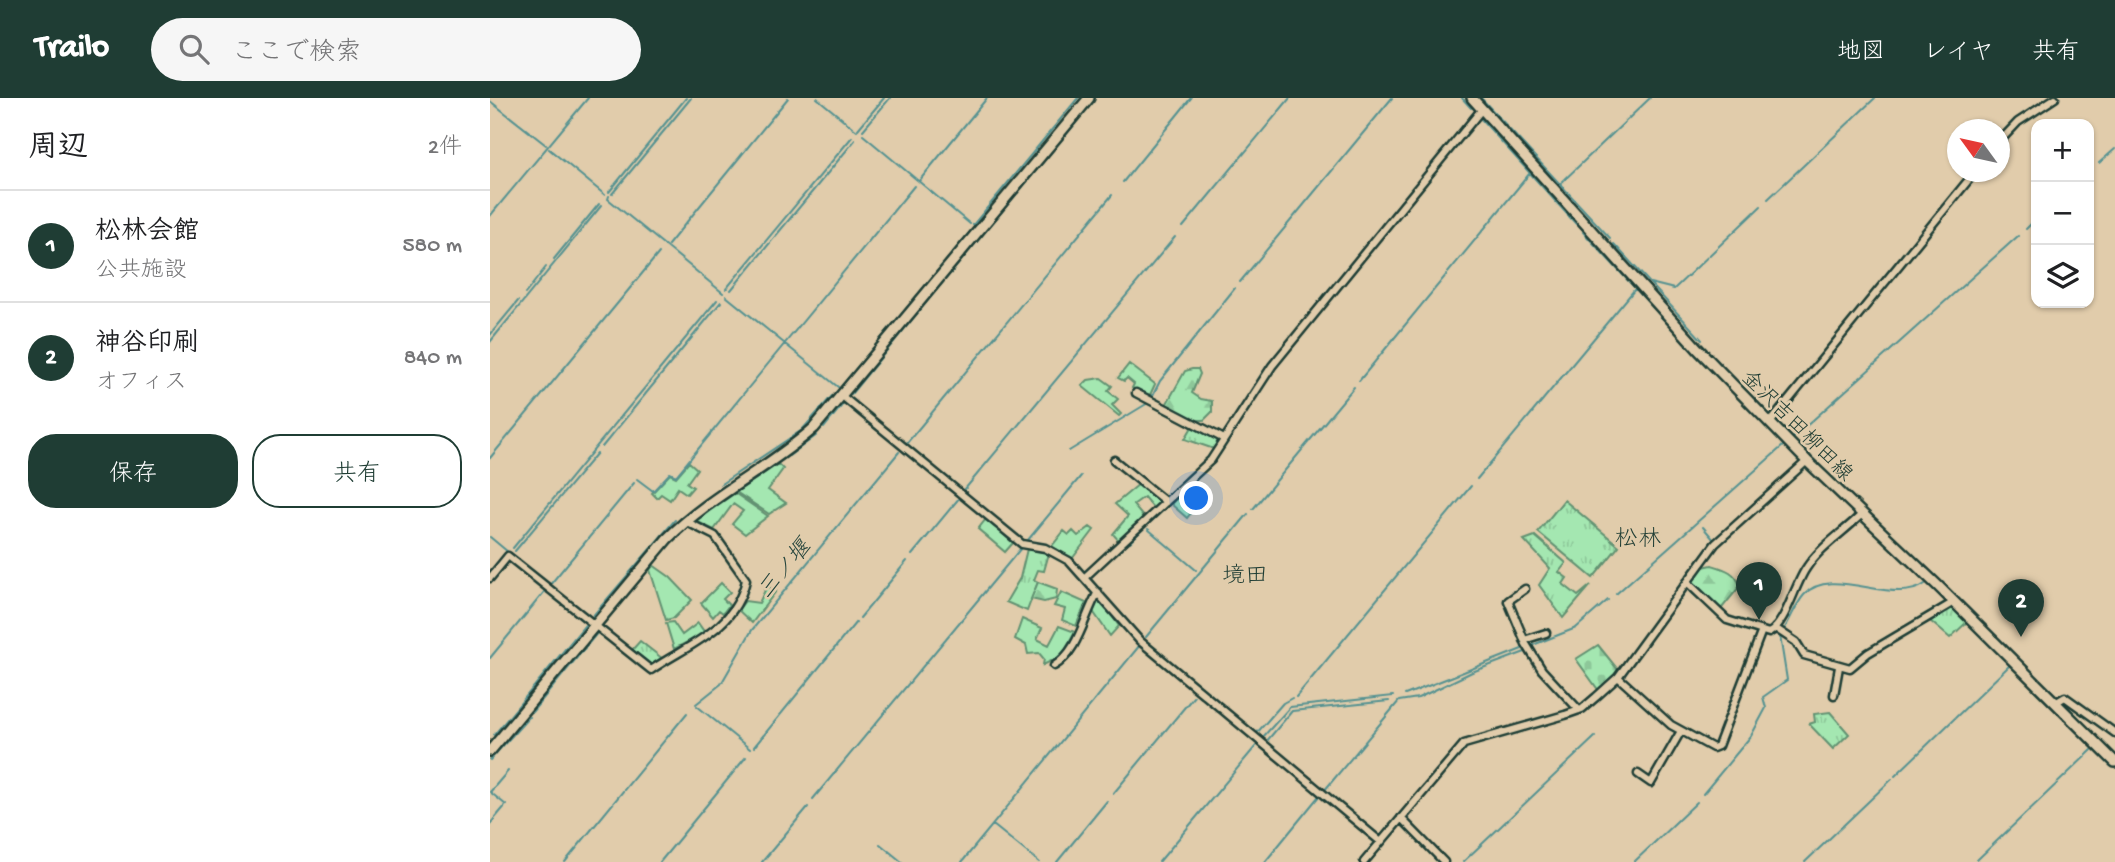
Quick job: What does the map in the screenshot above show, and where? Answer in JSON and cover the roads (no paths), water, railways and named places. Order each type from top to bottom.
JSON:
[{"type":"main road","points":[[490,751],[685,521],[792,448],[814,428],[1089,98]]},
{"type":"main road","name":"金沢吉田柳田線","points":[[1472,98],[1616,260],[1807,461],[2115,762]]},
{"type":"street","points":[[2010,130],[2054,98]]},
{"type":"street","points":[[1084,578],[1211,460],[1272,366],[1482,109]]},
{"type":"street","points":[[1770,422],[1967,182]]},
{"type":"street","points":[[1136,393],[1224,439]]},
{"type":"street","points":[[842,396],[1022,544],[1057,552],[1098,592],[1140,641],[1381,842]]},
{"type":"street","points":[[1114,460],[1167,502]]},
{"type":"street","points":[[1364,862],[1464,744],[1579,710],[1618,677],[1715,544],[1807,461]]},
{"type":"street","points":[[1687,582],[1718,614],[1761,633],[1775,628],[1810,562],[1862,514]]},
{"type":"street","points":[[490,578],[508,556],[651,670],[720,627],[734,609],[746,580],[715,536],[685,521]]},
{"type":"street","points":[[1525,589],[1508,601],[1524,640],[1542,670],[1579,710]]},
{"type":"street","points":[[1054,666],[1062,662],[1074,644],[1098,592]]},
{"type":"street","points":[[1775,628],[1796,642],[1804,655],[1850,668],[1868,653],[1954,602]]},
{"type":"street","points":[[1524,640],[1546,633]]},
{"type":"street","points":[[1618,677],[1681,731],[1713,748],[1718,746],[1761,633]]},
{"type":"street","points":[[1834,695],[1839,667]]},
{"type":"street","points":[[2055,703],[2064,697],[2115,733]]},
{"type":"street","points":[[1638,774],[1651,783],[1681,731]]},
{"type":"street","points":[[1401,818],[1444,862]]},
{"type":"waterway","points":[[490,216],[588,98]]},
{"type":"waterway","points":[[609,192],[686,98]]},
{"type":"waterway","points":[[612,194],[691,98]]},
{"type":"waterway","points":[[668,245],[788,98]]},
{"type":"waterway","points":[[817,98],[857,131]]},
{"type":"waterway","points":[[858,129],[884,98]]},
{"type":"waterway","points":[[863,130],[890,98]]},
{"type":"waterway","points":[[919,181],[987,98]]},
{"type":"waterway","points":[[973,225],[1078,98]]},
{"type":"waterway","points":[[1065,136],[1095,98]]},
{"type":"waterway","name":"三ノ堰","points":[[1123,182],[1191,98]]},
{"type":"waterway","points":[[1183,227],[1290,98]]},
{"type":"waterway","points":[[1240,282],[1392,98]]},
{"type":"waterway","points":[[1462,98],[1471,108]]},
{"type":"waterway","points":[[1481,98],[1506,125]]},
{"type":"waterway","points":[[1560,184],[1650,98]]},
{"type":"waterway","points":[[1768,199],[1875,98]]},
{"type":"waterway","points":[[490,101],[546,145]]},
{"type":"waterway","points":[[1409,193],[1471,118]]},
{"type":"waterway","points":[[1481,119],[1576,224]]},
{"type":"waterway","points":[[1453,151],[1477,120]]},
{"type":"waterway","points":[[1510,130],[1610,238]]},
{"type":"waterway","points":[[863,135],[970,224]]},
{"type":"waterway","points":[[726,289],[852,137]]},
{"type":"waterway","points":[[731,290],[855,140]]},
{"type":"waterway","points":[[950,274],[1057,145]]},
{"type":"waterway","points":[[549,149],[605,195]]},
{"type":"waterway","points":[[2099,163],[2115,149]]},
{"type":"waterway","points":[[1394,222],[1449,155]]},
{"type":"waterway","points":[[1359,381],[1530,173]]},
{"type":"waterway","points":[[637,479],[653,491],[670,473],[676,476],[914,186]]},
{"type":"waterway","name":"三ノ堰","points":[[906,444],[1112,195]]},
{"type":"waterway","points":[[609,196],[608,199],[723,293]]},
{"type":"waterway","points":[[1298,328],[1404,198]]},
{"type":"waterway","points":[[554,259],[599,204]]},
{"type":"waterway","points":[[490,342],[601,206]]},
{"type":"waterway","points":[[1650,283],[1674,289],[1761,206]]},
{"type":"waterway","points":[[2026,229],[2031,224]]},
{"type":"waterway","points":[[1369,252],[1392,225]]},
{"type":"waterway","points":[[841,387],[970,232]]},
{"type":"waterway","points":[[1583,232],[1684,341]]},
{"type":"waterway","points":[[1793,438],[2018,236]]},
{"type":"waterway","points":[[965,489],[1175,237]]},
{"type":"waterway","points":[[1614,244],[1702,340]]},
{"type":"waterway","points":[[490,458],[659,253]]},
{"type":"waterway","points":[[525,294],[546,267]]},
{"type":"waterway","points":[[851,394],[947,277]]},
{"type":"waterway","points":[[1152,397],[1160,381],[1235,288]]},
{"type":"waterway","points":[[1477,479],[1635,289]]},
{"type":"waterway","points":[[726,296],[838,387]]},
{"type":"waterway","points":[[513,548],[717,300]]},
{"type":"waterway","points":[[490,335],[518,301]]},
{"type":"waterway","points":[[602,447],[721,302]]},
{"type":"waterway","points":[[1253,509],[1354,387]]},
{"type":"waterway","points":[[721,484],[802,430],[832,396]]},
{"type":"waterway","points":[[824,428],[844,403]]},
{"type":"waterway","points":[[1069,451],[1148,403]]},
{"type":"waterway","points":[[789,456],[817,435]]},
{"type":"waterway","points":[[1616,594],[1784,445]]},
{"type":"waterway","name":"三ノ堰","points":[[696,704],[721,684],[752,630],[899,452]]},
{"type":"waterway","points":[[515,551],[597,453]]},
{"type":"waterway","points":[[1703,527],[1714,540],[1799,464]]},
{"type":"waterway","points":[[1205,470],[1210,465]]},
{"type":"waterway","points":[[1028,540],[1081,476]]},
{"type":"waterway","points":[[549,586],[634,483]]},
{"type":"waterway","points":[[1296,697],[1471,486]]},
{"type":"waterway","points":[[912,555],[960,497]]},
{"type":"waterway","points":[[1130,542],[1158,514]]},
{"type":"waterway","points":[[1146,637],[1248,514]]},
{"type":"waterway","points":[[591,618],[675,520]]},
{"type":"waterway","points":[[1148,529],[1196,570]]},
{"type":"waterway","points":[[490,537],[508,552]]},
{"type":"waterway","points":[[813,799],[1021,548]]},
{"type":"waterway","points":[[860,618],[907,561]]},
{"type":"waterway","points":[[1785,628],[1804,595],[1816,587],[1830,583],[1897,591],[1912,590],[1925,584]]},
{"type":"waterway","points":[[490,658],[545,591]]},
{"type":"waterway","points":[[1533,645],[1576,628],[1608,600]]},
{"type":"waterway","points":[[754,747],[856,622]]},
{"type":"waterway","points":[[494,735],[585,625]]},
{"type":"waterway","points":[[532,712],[598,632]]},
{"type":"waterway","points":[[1703,794],[1751,736],[1766,708],[1763,697],[1787,680],[1780,636]]},
{"type":"waterway","points":[[962,862],[1140,645]]},
{"type":"waterway","points":[[1405,695],[1522,649]]},
{"type":"waterway","points":[[1324,791],[1399,701],[1418,698],[1472,672],[1525,652]]},
{"type":"waterway","points":[[1895,776],[2010,665]]},
{"type":"waterway","points":[[1113,794],[1194,696]]},
{"type":"waterway","points":[[1263,737],[1290,707],[1393,696]]},
{"type":"waterway","points":[[1256,734],[1283,703],[1292,698]]},
{"type":"waterway","points":[[1266,742],[1292,711],[1389,701]]},
{"type":"waterway","points":[[697,706],[750,749]]},
{"type":"waterway","name":"三ノ堰","points":[[565,862],[687,713]]},
{"type":"waterway","points":[[490,760],[529,717]]},
{"type":"waterway","points":[[1463,862],[1595,737]]},
{"type":"waterway","points":[[1159,862],[1256,746]]},
{"type":"waterway","points":[[1977,860],[2092,750]]},
{"type":"waterway","points":[[660,862],[746,757]]},
{"type":"waterway","points":[[490,824],[506,805],[490,792],[508,771]]},
{"type":"waterway","points":[[1805,862],[1892,779]]},
{"type":"waterway","points":[[1265,862],[1319,796]]},
{"type":"waterway","points":[[1057,862],[1107,801]]},
{"type":"waterway","points":[[1634,862],[1697,802]]},
{"type":"waterway","points":[[762,862],[808,807]]},
{"type":"waterway","points":[[993,825],[1039,862]]},
{"type":"waterway","points":[[880,844],[902,862]]},
{"type":"place","name":"松林会館","points":[[1759,620]]},
{"type":"place","name":"神谷印刷","points":[[2021,637]]},
{"type":"district","name":"松林","points":[[1638,537]]},
{"type":"district","name":"境田","points":[[1245,574]]}]
